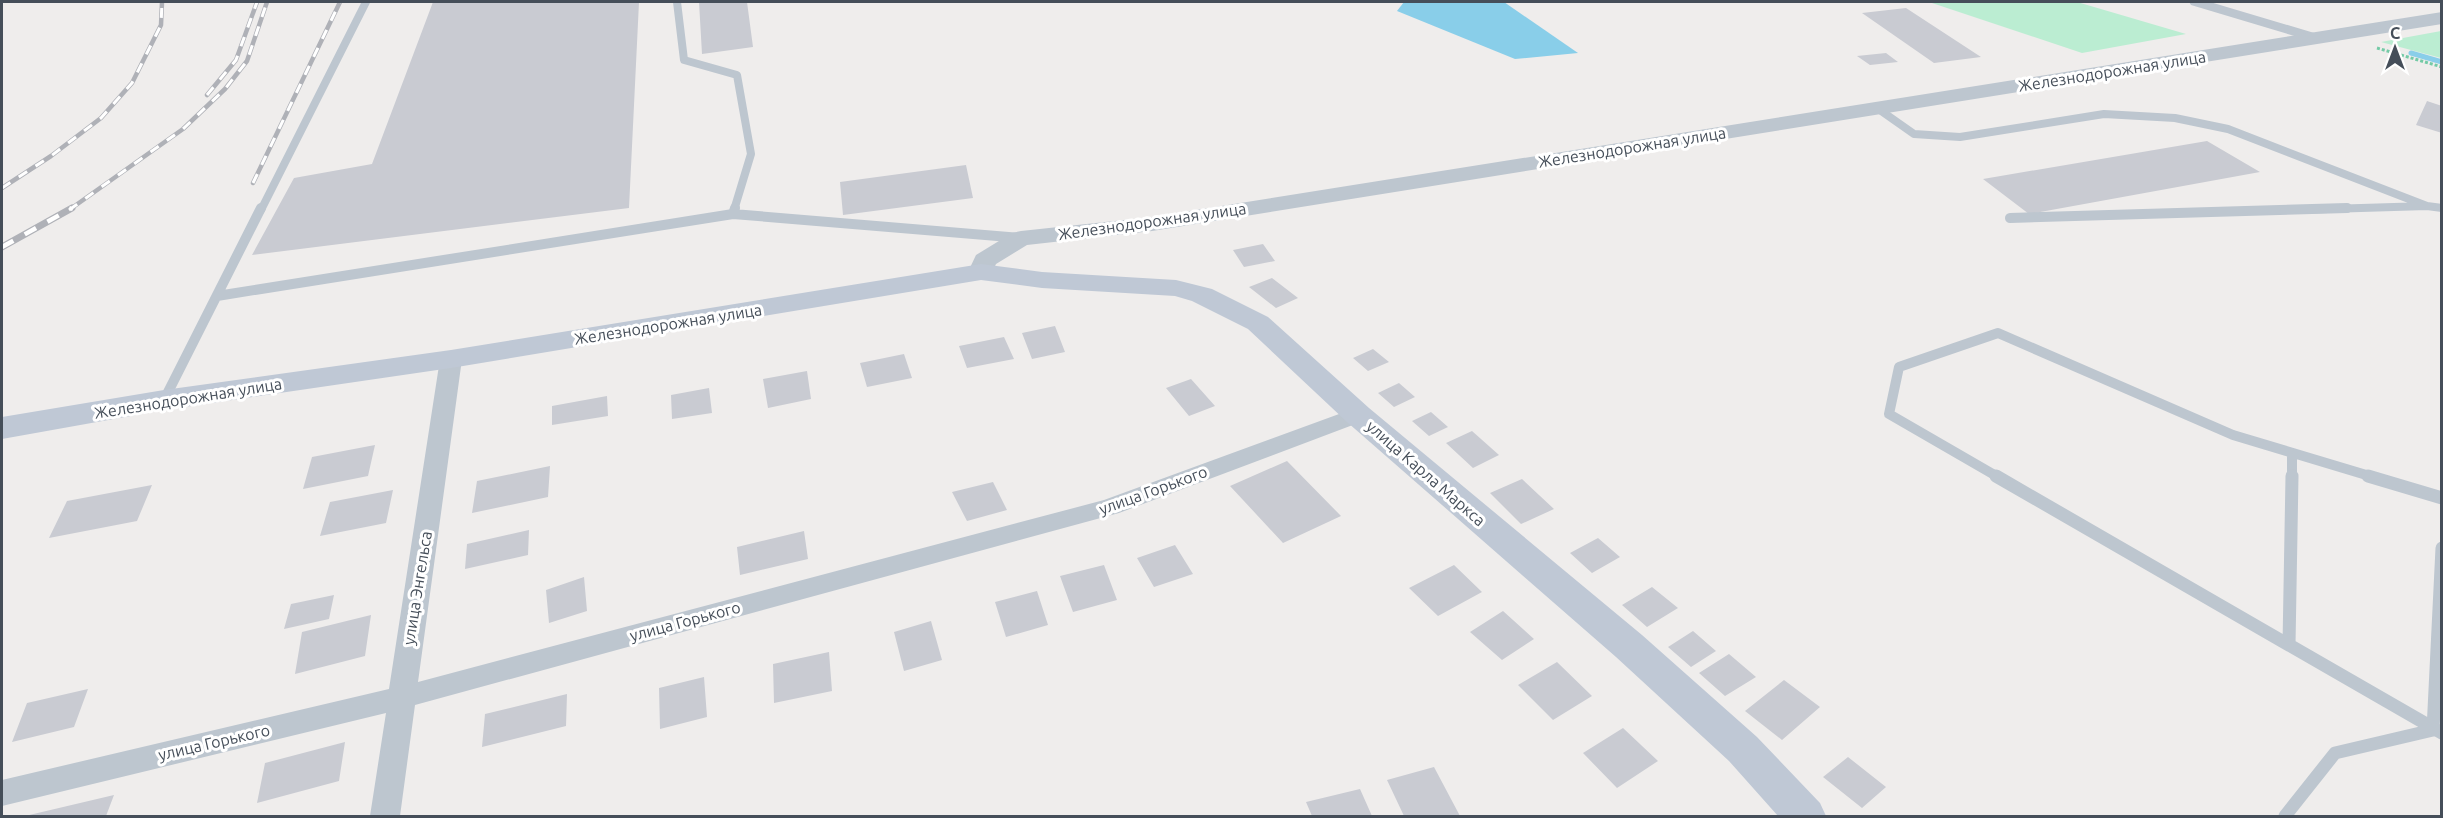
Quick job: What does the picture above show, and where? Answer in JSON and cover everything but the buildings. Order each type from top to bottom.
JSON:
[{"type":"main road","name":"Железнодорожная улица","points":[[2,428],[164,400],[451,359],[981,272]]},
{"type":"main road","name":"улица Карла Маркса","points":[[981,272],[1042,280],[1176,288],[1202,294],[1258,323],[1358,415],[1629,646],[1743,749],[1800,816]]},
{"type":"street","points":[[2196,2],[2316,38]]},
{"type":"street","name":"Железнодорожная улица","points":[[981,272],[985,260],[1021,238],[1152,224],[2442,18]]},
{"type":"street","name":"улица Энгельса","points":[[385,816],[400,698],[451,359]]},
{"type":"street","name":"улица Горького","points":[[2,793],[400,698],[1110,507],[1358,415]]},
{"type":"lane","points":[[164,400],[366,2]]},
{"type":"lane","points":[[677,2],[684,60],[737,75],[751,154],[733,213]]},
{"type":"lane","points":[[1877,108],[1914,134],[1960,137],[2104,114],[2175,118],[2228,129],[2427,206]]},
{"type":"lane","points":[[2010,218],[2427,206],[2442,208]]},
{"type":"lane","points":[[217,296],[733,213],[1021,238]]},
{"type":"lane","points":[[2437,732],[1889,414],[1899,367],[1998,333],[2233,435],[2442,498]]},
{"type":"lane","points":[[2289,645],[2292,453]]},
{"type":"lane","points":[[2437,732],[2442,548]]},
{"type":"lane","points":[[2285,816],[2334,753],[2437,732]]},
{"type":"path","points":[[2373,47],[2442,67]]},
{"type":"green space","points":[[1929,2],[2077,2],[2186,34],[2082,53]]},
{"type":"green space","points":[[2441,31],[2441,58],[2381,42]]},
{"type":"water","points":[[1404,2],[1504,2],[1578,53],[1515,59],[1397,11]]},
{"type":"waterway","points":[[2411,53],[2442,62]]},
{"type":"railway","points":[[2,188],[51,156],[101,118],[132,83],[161,25],[162,2]]},
{"type":"railway","points":[[207,95],[236,60],[257,2]]},
{"type":"railway","points":[[71,208],[183,129],[225,89],[247,61],[267,2]]},
{"type":"railway","points":[[253,183],[340,2]]},
{"type":"railway","points":[[2,247],[71,208]]}]
